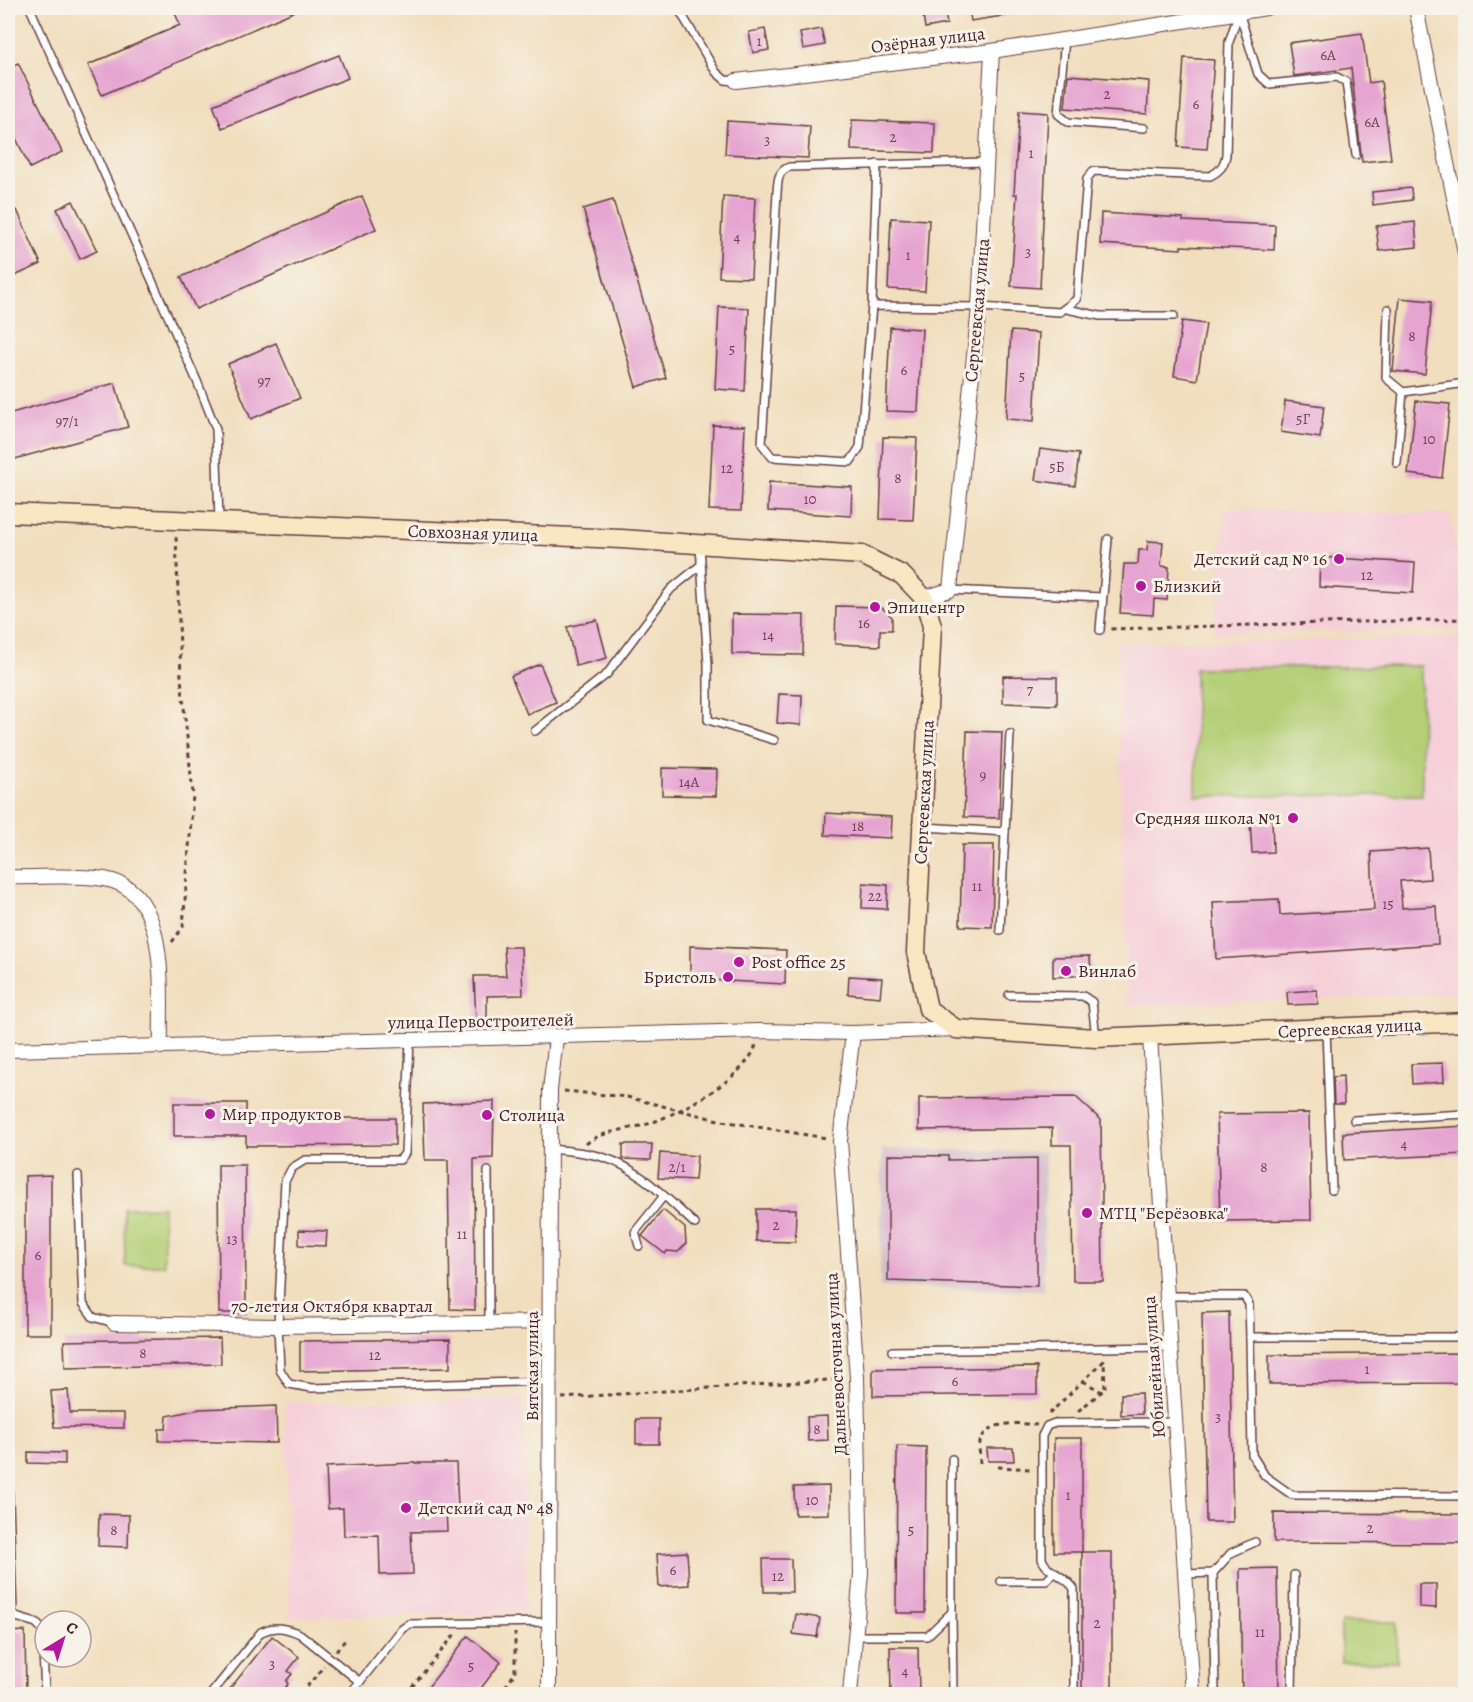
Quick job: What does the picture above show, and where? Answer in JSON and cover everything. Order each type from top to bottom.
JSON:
[{"type":"main road","name":"Совхозная улица","points":[[8,513],[700,544],[862,555],[902,575],[924,598]]},
{"type":"main road","name":"Сергеевская улица","points":[[924,598],[932,626],[916,952],[928,1010],[956,1029],[1096,1038],[1326,1030],[1466,1022]]},
{"type":"street","name":"Озёрная улица","points":[[736,81],[992,51],[1266,8]]},
{"type":"street","points":[[1416,8],[1466,258]]},
{"type":"street","name":"Сергеевская улица","points":[[950,590],[978,308],[988,162],[992,51]]},
{"type":"street","points":[[924,598],[950,590]]},
{"type":"street","points":[[8,878],[105,879],[126,887],[144,902],[153,921],[158,959],[160,1047]]},
{"type":"street","name":"улица Первостроителей","points":[[8,1050],[556,1038],[760,1031],[853,1033],[956,1029]]},
{"type":"street","name":"Дальневосточная улица","points":[[850,1695],[861,1573],[857,1378],[840,1141],[853,1033]]},
{"type":"street","name":"Юбилейная улица","points":[[1150,1037],[1193,1695]]},
{"type":"street","name":"Вятская улица","points":[[549,1695],[550,1090],[556,1038]]},
{"type":"street","name":"70-летия Октября квартал","points":[[114,1323],[278,1326],[550,1322]]},
{"type":"lane","points":[[30,8],[197,381],[216,429],[219,524]]},
{"type":"lane","points":[[678,8],[716,72],[725,80],[736,81]]},
{"type":"lane","points":[[1239,12],[1258,74],[1269,84],[1337,77],[1346,82],[1356,155]]},
{"type":"lane","points":[[1067,309],[1077,299],[1090,174],[1099,169],[1209,176],[1224,165],[1229,42],[1239,12]]},
{"type":"lane","points":[[1065,39],[1058,114],[1068,122],[1144,128]]},
{"type":"lane","points":[[877,164],[872,306],[860,447],[850,462],[772,456],[762,444],[779,175],[789,167],[877,164],[988,162]]},
{"type":"lane","points":[[872,306],[1051,312],[1067,309],[1100,316],[1174,316]]},
{"type":"lane","points":[[1388,309],[1386,378],[1403,392],[1466,383]]},
{"type":"lane","points":[[1397,463],[1403,392]]},
{"type":"lane","points":[[1100,630],[1108,539]]},
{"type":"lane","points":[[700,544],[708,664],[708,720],[774,741]]},
{"type":"lane","points":[[536,731],[607,674],[671,589],[701,565]]},
{"type":"lane","points":[[950,590],[1102,597]]},
{"type":"lane","points":[[1000,930],[1010,734]]},
{"type":"lane","points":[[922,826],[1005,832]]},
{"type":"lane","points":[[1009,995],[1083,996],[1092,1002],[1096,1038]]},
{"type":"lane","points":[[1326,1030],[1332,1190]]},
{"type":"lane","points":[[410,1041],[405,1153],[400,1160],[305,1160],[292,1168],[285,1181],[278,1326],[280,1370],[290,1384],[312,1388],[549,1381]]},
{"type":"lane","points":[[1354,1120],[1466,1114]]},
{"type":"lane","points":[[550,1149],[576,1152],[617,1162],[695,1224]]},
{"type":"lane","points":[[488,1171],[489,1323]]},
{"type":"lane","points":[[78,1175],[83,1303],[93,1317],[114,1323]]},
{"type":"lane","points":[[639,1246],[635,1232],[663,1197]]},
{"type":"lane","points":[[1167,1296],[1244,1296],[1249,1304],[1252,1455],[1265,1476],[1292,1495],[1466,1496]]},
{"type":"lane","points":[[1250,1337],[1466,1337]]},
{"type":"lane","points":[[892,1351],[1170,1347]]},
{"type":"lane","points":[[1074,1695],[1074,1590],[1070,1582],[1044,1564],[1042,1559],[1042,1436],[1047,1426],[1062,1423],[1175,1422]]},
{"type":"lane","points":[[952,1459],[953,1695]]},
{"type":"lane","points":[[8,1474],[13,1612],[16,1617],[36,1623],[42,1629],[45,1695]]},
{"type":"lane","points":[[1215,1695],[1213,1573],[1231,1553],[1255,1542]]},
{"type":"lane","points":[[1001,1581],[1046,1581],[1055,1572]]},
{"type":"lane","points":[[1185,1574],[1213,1573]]},
{"type":"lane","points":[[1292,1695],[1294,1575]]},
{"type":"lane","points":[[855,1636],[927,1636],[952,1612]]},
{"type":"lane","points":[[350,1695],[405,1626],[549,1622]]},
{"type":"lane","points":[[211,1695],[261,1632],[270,1628],[280,1628],[300,1635],[360,1682]]},
{"type":"path","points":[[158,959],[183,927],[193,795],[181,678],[176,520]]},
{"type":"path","points":[[1100,630],[1466,619]]},
{"type":"path","points":[[576,1152],[597,1136],[655,1121],[734,1075],[753,1053],[760,1031]]},
{"type":"path","points":[[550,1090],[627,1097],[722,1121],[840,1141]]},
{"type":"path","points":[[980,1463],[980,1440],[993,1429],[1017,1423],[1047,1426],[1050,1412],[1104,1360],[1109,1348]]},
{"type":"path","points":[[1062,1423],[1103,1393],[1106,1385],[1104,1360]]},
{"type":"path","points":[[549,1399],[857,1378]]},
{"type":"path","points":[[1083,1381],[1103,1393]]},
{"type":"path","points":[[998,1467],[1042,1469]]},
{"type":"path","points":[[500,1695],[515,1673],[515,1622]]},
{"type":"path","points":[[406,1695],[464,1623]]},
{"type":"shaded area","name":"Детский сад № 16","points":[[1225,509],[1450,514],[1465,605],[1465,629],[1214,633]]},
{"type":"shaded area","name":"Средняя школа №1","points":[[1465,637],[1465,993],[1126,1006],[1117,643]]},
{"type":"shaded area","points":[[882,1149],[1045,1152],[1043,1290],[880,1287]]},
{"type":"shaded area","name":"Детский сад № 48","points":[[523,1399],[527,1613],[289,1617],[285,1403]]},
{"type":"green space","points":[[1421,666],[1422,795],[1196,796],[1195,668]]},
{"type":"green space","points":[[163,1207],[164,1265],[125,1266],[124,1208]]},
{"type":"green space","points":[[1341,1622],[1397,1622],[1397,1662],[1341,1662]]},
{"type":"building","points":[[173,8],[202,8],[204,12],[215,8],[302,8],[102,95],[88,65],[180,25]]},
{"type":"building","points":[[922,8],[944,8],[947,24],[925,28]]},
{"type":"building","points":[[969,8],[1015,8],[1015,14],[971,21]]},
{"type":"building","points":[[765,29],[769,50],[753,53],[749,32]]},
{"type":"building","points":[[821,29],[825,45],[803,49],[800,33]]},
{"type":"building","points":[[1362,33],[1369,83],[1381,81],[1391,159],[1362,162],[1351,68],[1294,76],[1289,43]]},
{"type":"building","points":[[339,55],[348,78],[222,128],[213,105]]},
{"type":"building","points":[[1184,58],[1214,60],[1207,149],[1178,147]]},
{"type":"building","points":[[18,63],[62,152],[30,168],[8,121],[8,68]]},
{"type":"building","points":[[1068,75],[1149,81],[1147,114],[1065,108]]},
{"type":"building","points":[[1019,111],[1048,113],[1040,288],[1011,286]]},
{"type":"building","points":[[852,120],[935,123],[934,153],[851,150]]},
{"type":"building","points":[[727,121],[810,126],[808,158],[725,154]]},
{"type":"building","points":[[1411,188],[1412,200],[1373,205],[1372,192]]},
{"type":"building","points":[[362,196],[376,229],[196,309],[181,277]]},
{"type":"building","points":[[723,196],[755,198],[751,278],[719,277]]},
{"type":"building","points":[[613,200],[666,378],[636,387],[583,209]]},
{"type":"building","points":[[73,201],[97,251],[80,259],[57,209]]},
{"type":"building","points":[[17,210],[41,264],[8,279],[8,214]]},
{"type":"building","points":[[1101,213],[1183,218],[1183,221],[1275,225],[1274,250],[1181,246],[1181,249],[1100,244]]},
{"type":"building","points":[[891,218],[929,220],[925,291],[888,289]]},
{"type":"building","points":[[1415,222],[1417,247],[1379,251],[1376,226]]},
{"type":"building","points":[[1400,298],[1432,301],[1425,374],[1393,371]]},
{"type":"building","points":[[719,307],[749,308],[745,391],[715,389]]},
{"type":"building","points":[[1182,321],[1206,324],[1197,380],[1174,376]]},
{"type":"building","points":[[890,327],[922,329],[918,412],[886,411]]},
{"type":"building","points":[[1011,331],[1039,333],[1034,421],[1006,419]]},
{"type":"building","points":[[276,343],[300,398],[251,419],[228,364]]},
{"type":"building","points":[[115,383],[128,427],[8,461],[8,414]]},
{"type":"building","points":[[1285,401],[1324,406],[1320,438],[1281,432]]},
{"type":"building","points":[[1416,401],[1450,404],[1442,478],[1408,474]]},
{"type":"building","points":[[713,425],[745,426],[741,511],[709,510]]},
{"type":"building","points":[[883,437],[917,438],[913,520],[880,519]]},
{"type":"building","points":[[1040,449],[1079,454],[1075,486],[1035,480]]},
{"type":"building","points":[[769,482],[852,487],[851,516],[768,511]]},
{"type":"building","points":[[1148,541],[1163,542],[1161,566],[1169,567],[1167,600],[1154,599],[1153,615],[1120,613],[1124,564],[1138,564],[1139,550],[1147,550]]},
{"type":"building","points":[[1320,557],[1415,563],[1413,593],[1319,587]]},
{"type":"building","points":[[836,606],[881,607],[892,617],[892,630],[880,630],[880,646],[835,644]]},
{"type":"building","points":[[732,614],[804,615],[803,655],[732,654]]},
{"type":"building","points":[[597,620],[607,658],[576,666],[567,627]]},
{"type":"building","points":[[540,664],[556,702],[527,714],[511,676]]},
{"type":"building","points":[[1003,676],[1057,677],[1057,705],[1003,703]]},
{"type":"building","points":[[779,694],[802,695],[801,725],[777,723]]},
{"type":"building","points":[[967,731],[1002,732],[999,818],[964,817]]},
{"type":"building","points":[[662,768],[717,769],[716,796],[662,795]]},
{"type":"building","points":[[826,813],[892,817],[891,838],[825,835]]},
{"type":"building","points":[[1272,819],[1273,852],[1252,853],[1250,820]]},
{"type":"building","points":[[962,845],[994,845],[992,927],[960,926]]},
{"type":"building","points":[[1428,848],[1430,879],[1400,881],[1402,908],[1436,906],[1438,944],[1216,959],[1213,902],[1279,899],[1280,915],[1374,910],[1371,852]]},
{"type":"building","points":[[863,883],[888,885],[887,909],[862,908]]},
{"type":"building","points":[[690,946],[786,950],[785,984],[690,979]]},
{"type":"building","points":[[504,947],[521,947],[523,995],[487,996],[487,1024],[476,1024],[474,976],[506,976]]},
{"type":"building","points":[[1090,956],[1091,975],[1053,977],[1053,957]]},
{"type":"building","points":[[849,976],[882,978],[880,997],[848,994]]},
{"type":"building","points":[[1317,990],[1318,1004],[1288,1005],[1287,992]]},
{"type":"building","points":[[1443,1063],[1444,1082],[1412,1084],[1411,1064]]},
{"type":"building","points":[[1343,1076],[1344,1104],[1334,1104],[1333,1077]]},
{"type":"building","name":"МТЦ \"Берёзовка\"","points":[[1076,1097],[1101,1120],[1103,1281],[1073,1281],[1071,1145],[1052,1145],[1052,1128],[919,1130],[919,1098]]},
{"type":"building","points":[[494,1101],[493,1158],[474,1159],[475,1310],[450,1309],[448,1160],[425,1160],[423,1104]]},
{"type":"building","points":[[174,1103],[246,1103],[246,1118],[395,1118],[395,1145],[246,1146],[246,1136],[174,1136]]},
{"type":"building","points":[[1309,1113],[1311,1220],[1220,1221],[1217,1114]]},
{"type":"building","points":[[1466,1126],[1466,1154],[1344,1160],[1343,1133]]},
{"type":"building","points":[[623,1144],[652,1144],[651,1160],[623,1159]]},
{"type":"building","points":[[660,1153],[697,1156],[695,1180],[658,1178]]},
{"type":"building","points":[[888,1155],[948,1156],[948,1160],[1037,1158],[1037,1286],[888,1281]]},
{"type":"building","points":[[218,1165],[245,1165],[246,1313],[219,1313]]},
{"type":"building","points":[[51,1175],[51,1334],[25,1334],[25,1176]]},
{"type":"building","points":[[756,1209],[796,1209],[795,1242],[756,1241]]},
{"type":"building","points":[[663,1210],[685,1228],[686,1244],[678,1252],[667,1251],[665,1254],[642,1236]]},
{"type":"building","points":[[299,1230],[327,1231],[326,1246],[299,1245]]},
{"type":"building","points":[[1229,1312],[1233,1522],[1206,1522],[1202,1313]]},
{"type":"building","points":[[220,1338],[221,1364],[65,1368],[64,1341]]},
{"type":"building","points":[[450,1339],[450,1368],[300,1371],[300,1341]]},
{"type":"building","points":[[1466,1353],[1466,1383],[1269,1384],[1269,1355]]},
{"type":"building","points":[[1037,1367],[1037,1394],[873,1396],[873,1369]]},
{"type":"building","points":[[68,1390],[70,1413],[124,1413],[124,1428],[54,1427],[51,1391]]},
{"type":"building","points":[[1141,1393],[1142,1414],[1121,1415],[1121,1394]]},
{"type":"building","points":[[276,1406],[277,1443],[159,1441],[159,1429],[166,1429],[167,1416],[200,1409]]},
{"type":"building","points":[[827,1416],[828,1440],[808,1441],[807,1417]]},
{"type":"building","points":[[636,1419],[659,1419],[659,1444],[636,1444]]},
{"type":"building","points":[[1054,1438],[1082,1438],[1082,1552],[1054,1552]]},
{"type":"building","points":[[897,1446],[926,1447],[925,1613],[896,1613]]},
{"type":"building","points":[[987,1448],[1013,1448],[1014,1461],[988,1461]]},
{"type":"building","points":[[28,1452],[65,1453],[65,1464],[28,1463]]},
{"type":"building","points":[[456,1463],[458,1508],[446,1509],[447,1531],[411,1532],[413,1574],[380,1575],[379,1535],[344,1536],[343,1508],[328,1509],[326,1467]]},
{"type":"building","points":[[829,1486],[829,1514],[795,1515],[794,1487]]},
{"type":"building","points":[[1274,1513],[1466,1514],[1466,1543],[1274,1542]]},
{"type":"building","points":[[99,1514],[129,1515],[128,1547],[98,1546]]},
{"type":"building","points":[[687,1552],[689,1585],[659,1587],[657,1554]]},
{"type":"building","points":[[1082,1552],[1112,1552],[1112,1695],[1082,1695]]},
{"type":"building","points":[[763,1559],[791,1559],[792,1592],[764,1592]]},
{"type":"building","points":[[1277,1568],[1279,1695],[1242,1695],[1240,1569]]},
{"type":"building","points":[[1419,1584],[1436,1584],[1436,1608],[1419,1607]]},
{"type":"building","points":[[796,1614],[820,1618],[817,1637],[793,1634]]},
{"type":"building","points":[[25,1631],[26,1695],[8,1695],[8,1632]]},
{"type":"building","points":[[272,1636],[299,1657],[288,1671],[292,1674],[280,1695],[225,1695]]},
{"type":"building","points":[[468,1636],[501,1662],[476,1695],[422,1695]]},
{"type":"building","points":[[890,1647],[918,1647],[919,1695],[891,1695]]},
{"type":"place","name":"Детский сад № 16","points":[[1339,559]]},
{"type":"place","name":"Близкий","points":[[1141,586]]},
{"type":"place","name":"Эпицентр","points":[[875,607]]},
{"type":"place","name":"Средняя школа №1","points":[[1293,818]]},
{"type":"place","name":"Post office 25","points":[[739,962]]},
{"type":"place","name":"Винлаб","points":[[1066,971]]},
{"type":"place","name":"Бристоль","points":[[728,977]]},
{"type":"place","name":"Мир продуктов","points":[[210,1114]]},
{"type":"place","name":"Столица","points":[[487,1115]]},
{"type":"place","name":"МТЦ \"Берёзовка\"","points":[[1087,1213]]},
{"type":"place","name":"Детский сад № 48","points":[[406,1508]]}]
